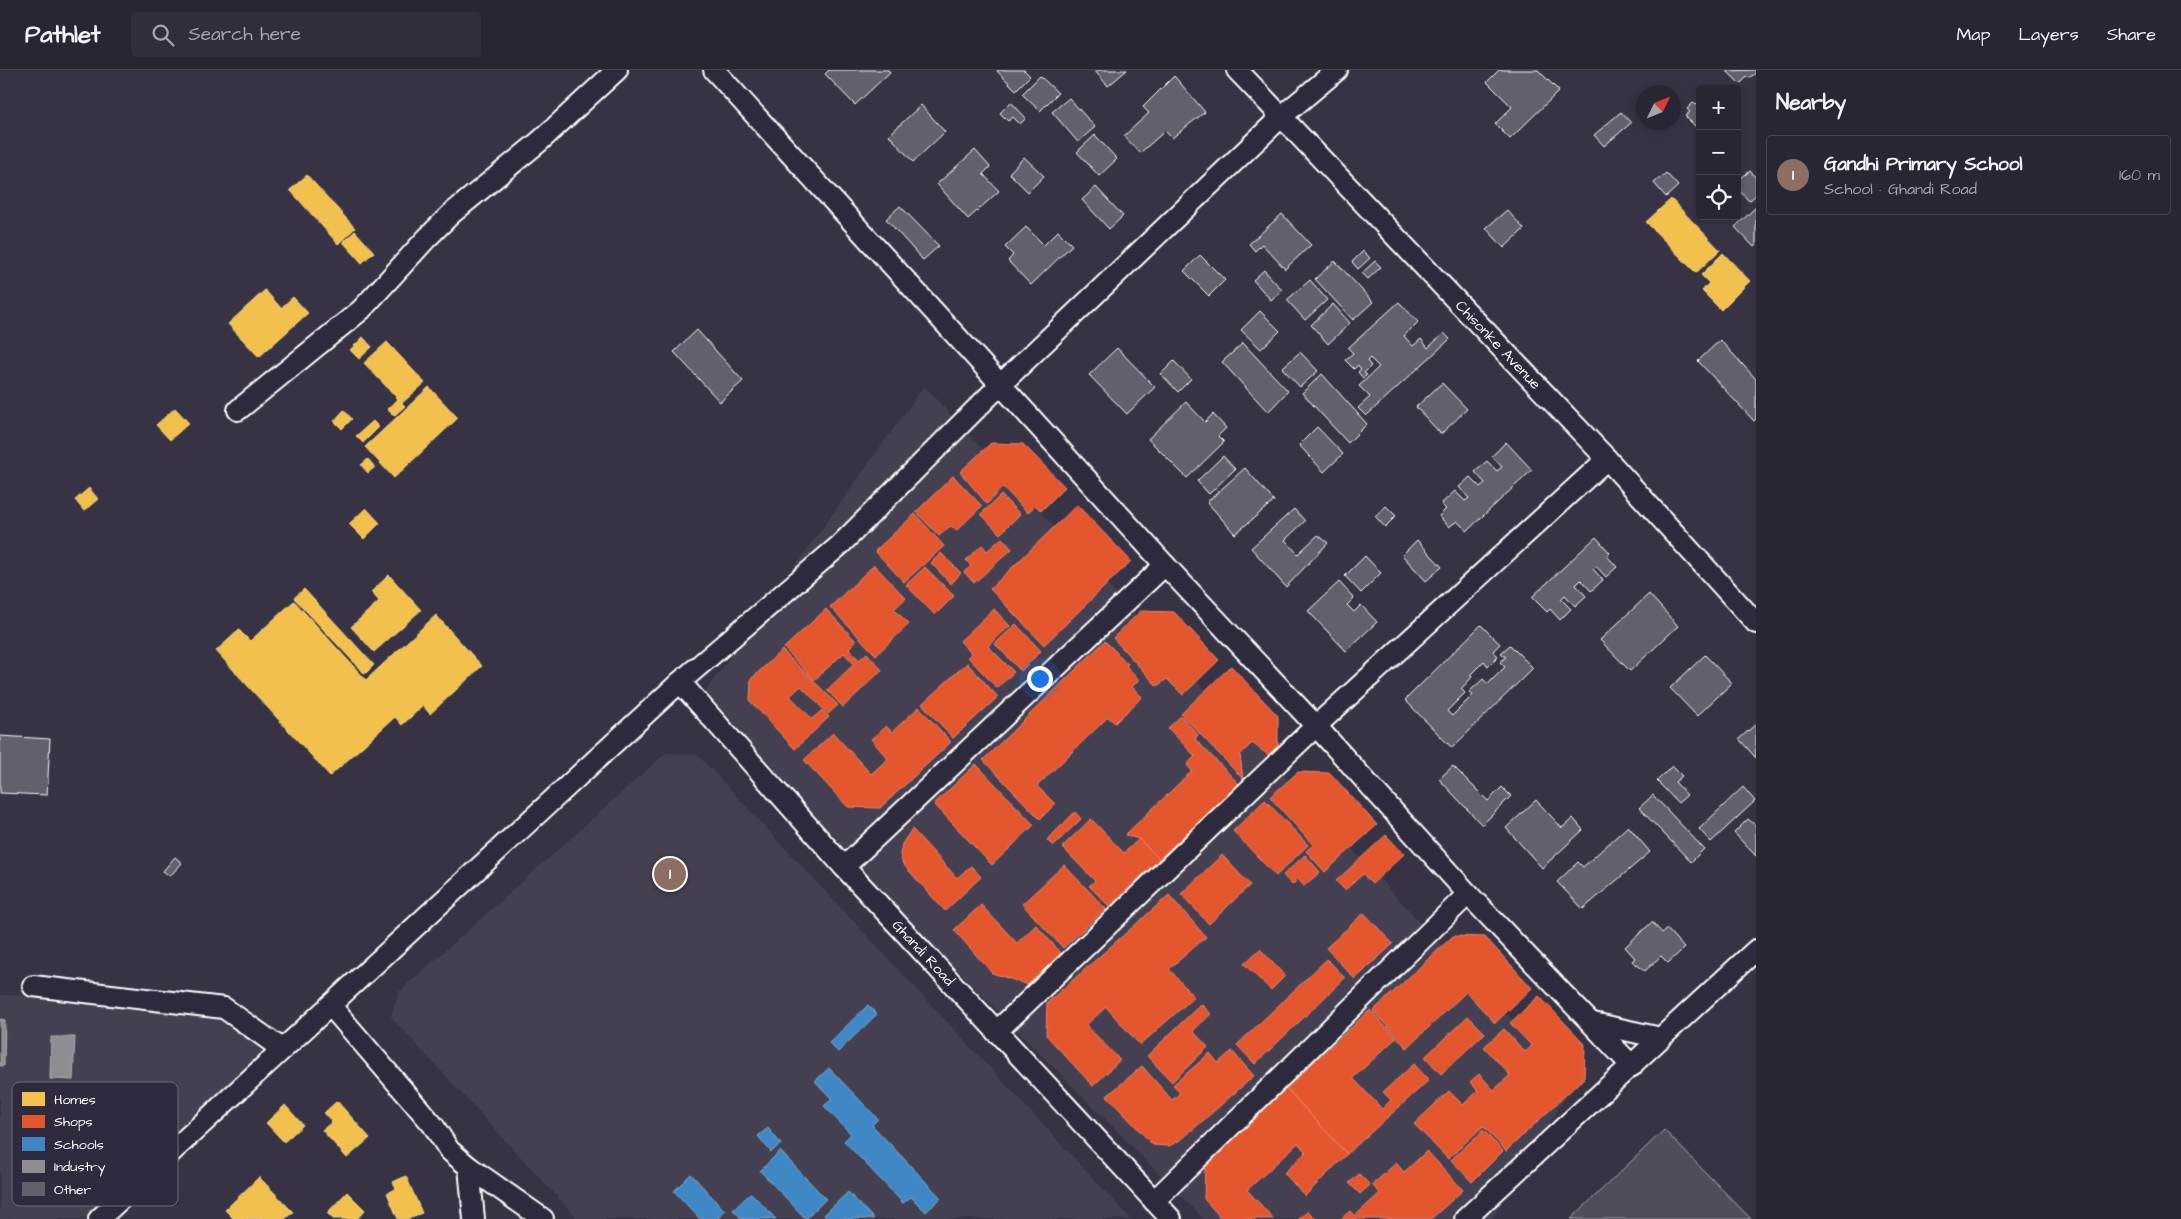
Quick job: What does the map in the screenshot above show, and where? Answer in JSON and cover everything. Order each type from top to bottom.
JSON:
[{"type":"street","points":[[238,410],[361,310],[451,214],[540,142],[617,70]]},
{"type":"street","points":[[714,70],[1468,894],[1632,1066]]},
{"type":"street","name":"Chisonke Avenue","points":[[1237,70],[1606,459],[1756,623]]},
{"type":"street","points":[[178,1146],[680,682],[840,546],[1001,384],[1281,117],[1337,70]]},
{"type":"street","points":[[996,1032],[1316,726],[1606,459]]},
{"type":"street","points":[[844,866],[1165,565]]},
{"type":"street","name":"Ghandi Road","points":[[680,682],[844,866],[1171,1219]]},
{"type":"street","points":[[1154,1201],[1468,894]]},
{"type":"street","points":[[1465,1219],[1756,950]]},
{"type":"street","points":[[33,986],[224,1008],[282,1049]]},
{"type":"street","points":[[330,1005],[433,1125],[449,1150],[469,1167],[543,1219]]},
{"type":"street","points":[[1593,1023],[1661,1038]]},
{"type":"street","points":[[469,1167],[474,1219]]},
{"type":"street","points":[[99,1219],[113,1206]]},
{"type":"shaded area","points":[[924,386],[1390,890],[1573,1084],[1492,1219],[1204,1219],[695,706]]},
{"type":"shaded area","points":[[666,753],[698,755],[1131,1219],[578,1219],[391,1017],[399,992]]},
{"type":"shaded area","points":[[0,995],[152,997],[197,1013],[289,1034],[178,1135],[178,1082],[12,1082],[12,1206],[100,1206],[86,1219],[0,1219]]},
{"type":"shaded area","points":[[1664,1130],[1751,1219],[1571,1219]]},
{"type":"building: Homes","points":[[307,175],[355,228],[338,244],[290,190]]},
{"type":"building: Homes","points":[[1671,199],[1720,250],[1696,273],[1646,222]]},
{"type":"building: Homes","points":[[355,231],[374,252],[362,263],[343,242]]},
{"type":"building: Homes","points":[[1723,253],[1750,281],[1721,310],[1702,291],[1709,283],[1701,275]]},
{"type":"building: Homes","points":[[265,290],[281,308],[293,297],[308,313],[259,357],[228,324]]},
{"type":"building: Homes","points":[[363,337],[372,347],[359,359],[350,350]]},
{"type":"building: Homes","points":[[387,342],[425,383],[402,403],[405,406],[394,416],[387,409],[398,399],[364,363]]},
{"type":"building: Homes","points":[[429,387],[458,418],[394,478],[365,447]]},
{"type":"building: Homes","points":[[175,408],[189,423],[170,440],[156,425]]},
{"type":"building: Homes","points":[[344,410],[352,419],[342,429],[334,421]]},
{"type":"building: Homes","points":[[373,421],[379,427],[363,443],[356,436]]},
{"type":"building: Homes","points":[[368,459],[375,467],[368,473],[361,465]]},
{"type":"building: Homes","points":[[89,488],[98,499],[84,511],[75,500]]},
{"type":"building: Homes","points":[[366,508],[380,523],[364,539],[349,524]]},
{"type":"building: Homes","points":[[389,575],[421,610],[374,652],[351,627],[379,601],[371,592]]},
{"type":"building: Homes","points":[[304,589],[374,665],[365,674],[294,598]]},
{"type":"building: Homes","points":[[294,601],[366,680],[436,615],[482,666],[430,714],[423,706],[402,725],[395,717],[330,776],[216,651],[239,630],[250,641]]},
{"type":"building: Homes","points":[[337,1101],[370,1138],[347,1158],[322,1130],[332,1122],[324,1113]]},
{"type":"building: Homes","points":[[285,1105],[303,1125],[284,1142],[266,1123]]},
{"type":"building: Homes","points":[[406,1176],[422,1213],[407,1219],[398,1219],[387,1193],[396,1189],[393,1182]]},
{"type":"building: Homes","points":[[259,1177],[293,1212],[285,1219],[234,1219],[225,1210]]},
{"type":"building: Homes","points":[[347,1192],[365,1210],[357,1219],[333,1219],[327,1213]]},
{"type":"building: Shops","points":[[991,443],[1023,444],[1065,487],[1041,511],[1035,505],[1028,513],[1003,487],[987,504],[960,472]]},
{"type":"building: Shops","points":[[953,476],[982,506],[956,531],[951,526],[939,536],[916,512]]},
{"type":"building: Shops","points":[[1001,495],[1020,514],[1000,534],[981,514]]},
{"type":"building: Shops","points":[[1077,505],[1131,561],[1044,645],[990,589]]},
{"type":"building: Shops","points":[[915,514],[944,546],[904,582],[875,551]]},
{"type":"building: Shops","points":[[1002,538],[1012,549],[974,583],[964,572],[971,566],[966,560],[982,545],[987,551]]},
{"type":"building: Shops","points":[[941,553],[961,573],[951,584],[931,563]]},
{"type":"building: Shops","points":[[874,565],[906,598],[894,609],[909,624],[876,655],[830,607]]},
{"type":"building: Shops","points":[[925,567],[954,596],[935,615],[906,585]]},
{"type":"building: Shops","points":[[826,609],[856,641],[849,648],[859,660],[867,653],[882,670],[843,707],[827,690],[854,664],[844,653],[814,680],[784,648]]},
{"type":"building: Shops","points":[[994,609],[1010,626],[988,646],[1014,672],[997,688],[968,657],[971,653],[960,641]]},
{"type":"building: Shops","points":[[1141,611],[1174,612],[1219,660],[1183,695],[1167,679],[1157,686],[1113,638]]},
{"type":"building: Shops","points":[[1016,624],[1041,651],[1021,671],[995,644]]},
{"type":"building: Shops","points":[[1105,641],[1128,664],[1126,666],[1139,680],[1132,687],[1142,697],[1115,723],[1108,717],[1037,786],[1055,804],[1040,819],[983,760]]},
{"type":"building: Shops","points":[[782,650],[838,705],[828,714],[801,686],[790,696],[812,719],[822,710],[829,717],[795,749],[750,701],[751,679]]},
{"type":"building: Shops","points":[[967,663],[998,697],[953,738],[922,704]]},
{"type":"building: Shops","points":[[1231,666],[1278,716],[1278,747],[1268,755],[1252,743],[1240,755],[1243,779],[1181,714]]},
{"type":"building: Shops","points":[[919,707],[951,742],[880,808],[848,807],[804,760],[833,733],[871,774],[888,759],[871,739],[886,726],[892,732]]},
{"type":"building: Shops","points":[[1181,716],[1198,735],[1195,739],[1239,784],[1159,859],[1139,839],[1125,835],[1192,771],[1187,765],[1195,756],[1168,728]]},
{"type":"building: Shops","points":[[976,764],[1034,825],[992,865],[934,804]]},
{"type":"building: Shops","points":[[1298,772],[1330,773],[1377,825],[1325,872],[1306,851],[1313,845],[1270,797]]},
{"type":"building: Shops","points":[[1265,800],[1308,845],[1276,876],[1233,831]]},
{"type":"building: Shops","points":[[1075,812],[1081,819],[1053,846],[1047,840]]},
{"type":"building: Shops","points":[[1091,819],[1124,853],[1139,839],[1159,859],[1109,906],[1089,886],[1095,881],[1062,847]]},
{"type":"building: Shops","points":[[912,829],[957,878],[971,866],[981,877],[945,911],[903,864],[900,855],[902,844]]},
{"type":"building: Shops","points":[[1386,835],[1404,854],[1372,884],[1363,874],[1345,890],[1336,881]]},
{"type":"building: Shops","points":[[1222,855],[1250,885],[1209,924],[1181,894]]},
{"type":"building: Shops","points":[[1305,855],[1320,872],[1304,886],[1298,879],[1292,885],[1283,875]]},
{"type":"building: Shops","points":[[1064,865],[1106,909],[1063,948],[1022,904]]},
{"type":"building: Shops","points":[[1169,895],[1206,937],[1169,969],[1194,997],[1140,1045],[1106,1007],[1086,1025],[1120,1060],[1093,1086],[1046,1035],[1047,1003]]},
{"type":"building: Shops","points":[[981,905],[1017,943],[1036,925],[1061,953],[1029,985],[992,973],[954,930]]},
{"type":"building: Shops","points":[[1364,913],[1393,944],[1355,979],[1326,948]]},
{"type":"building: Shops","points":[[1453,936],[1485,937],[1532,988],[1495,1023],[1466,992],[1407,1048],[1373,1011]]},
{"type":"building: Shops","points":[[1260,949],[1285,976],[1271,990],[1244,964]]},
{"type":"building: Shops","points":[[1327,959],[1345,978],[1255,1064],[1237,1045]]},
{"type":"building: Shops","points":[[1539,996],[1585,1044],[1584,1078],[1506,1151],[1483,1126],[1448,1159],[1414,1124],[1449,1091],[1463,1105],[1478,1091],[1470,1082],[1479,1074],[1494,1090],[1510,1075],[1484,1047],[1504,1029],[1525,1052],[1532,1046],[1510,1023]]},
{"type":"building: Shops","points":[[1201,1004],[1211,1014],[1193,1031],[1208,1047],[1172,1082],[1147,1056]]},
{"type":"building: Shops","points":[[1370,1010],[1396,1038],[1353,1078],[1382,1109],[1391,1100],[1383,1092],[1414,1064],[1429,1080],[1347,1154],[1286,1088]]},
{"type":"building: Shops","points":[[1468,1016],[1485,1033],[1441,1074],[1425,1057]]},
{"type":"building: Shops","points":[[1232,1051],[1254,1076],[1182,1139],[1169,1146],[1153,1145],[1107,1096],[1142,1066],[1172,1100],[1180,1093],[1173,1085],[1210,1053],[1218,1063]]},
{"type":"building: Shops","points":[[1286,1088],[1347,1154],[1305,1196],[1284,1173],[1306,1152],[1298,1143],[1247,1190],[1274,1219],[1222,1219],[1204,1199],[1205,1167]]},
{"type":"building: Shops","points":[[1483,1130],[1503,1151],[1472,1182],[1451,1160]]},
{"type":"building: Shops","points":[[1427,1151],[1463,1190],[1431,1219],[1341,1219],[1350,1211],[1355,1216],[1380,1193],[1372,1185],[1396,1163],[1404,1172]]},
{"type":"building: Shops","points":[[1359,1174],[1370,1185],[1360,1194],[1349,1183]]},
{"type":"building: Shops","points":[[1308,1211],[1316,1219],[1299,1219]]},
{"type":"building: Schools","points":[[868,1005],[877,1014],[838,1052],[829,1043]]},
{"type":"building: Schools","points":[[829,1068],[878,1119],[872,1125],[941,1198],[926,1212],[911,1197],[903,1203],[844,1141],[851,1134],[824,1106],[832,1099],[815,1081]]},
{"type":"building: Schools","points":[[768,1128],[781,1144],[771,1152],[758,1136]]},
{"type":"building: Schools","points":[[780,1151],[826,1199],[806,1219],[760,1171]]},
{"type":"building: Schools","points":[[691,1174],[725,1211],[717,1219],[700,1219],[674,1191]]},
{"type":"building: Schools","points":[[848,1192],[874,1219],[828,1219],[824,1215]]},
{"type":"building: Schools","points":[[751,1193],[776,1219],[742,1219],[733,1210]]},
{"type":"building: Industry","points":[[0,1019],[5,1020],[4,1066],[0,1066]]},
{"type":"building: Industry","points":[[51,1037],[75,1037],[73,1080],[50,1079]]},
{"type":"building: Other","points":[[829,70],[888,70],[890,72],[855,105],[825,74]]},
{"type":"building: Other","points":[[998,70],[1024,70],[1030,76],[1016,90]]},
{"type":"building: Other","points":[[1094,70],[1127,70],[1108,86]]},
{"type":"building: Other","points":[[1499,70],[1538,70],[1559,91],[1510,139],[1495,124],[1512,107],[1487,82]]},
{"type":"building: Other","points":[[1756,70],[1756,73],[1749,78],[1748,76],[1740,84],[1727,71]]},
{"type":"building: Other","points":[[1040,76],[1058,93],[1040,111],[1022,94]]},
{"type":"building: Other","points":[[1174,76],[1205,112],[1172,138],[1165,131],[1140,153],[1124,136],[1149,113],[1143,107]]},
{"type":"building: Other","points":[[1069,98],[1095,127],[1078,142],[1052,112]]},
{"type":"building: Other","points":[[1011,102],[1026,118],[1020,124],[1013,117],[1008,121],[1000,113]]},
{"type":"building: Other","points":[[1693,103],[1696,105],[1696,127],[1685,116],[1690,112],[1687,109]]},
{"type":"building: Other","points":[[921,105],[945,132],[913,162],[889,135]]},
{"type":"building: Other","points":[[1621,112],[1631,123],[1604,146],[1594,135]]},
{"type":"building: Other","points":[[1095,135],[1117,159],[1099,176],[1077,152]]},
{"type":"building: Other","points":[[975,150],[990,167],[983,174],[999,191],[968,219],[937,184]]},
{"type":"building: Other","points":[[1024,157],[1044,176],[1028,192],[1009,173]]},
{"type":"building: Other","points":[[1750,171],[1756,178],[1756,195],[1749,201],[1741,192],[1741,178]]},
{"type":"building: Other","points":[[1666,173],[1678,186],[1666,197],[1654,183]]},
{"type":"building: Other","points":[[1096,187],[1123,216],[1109,229],[1082,200]]},
{"type":"building: Other","points":[[900,206],[939,246],[923,260],[886,219]]},
{"type":"building: Other","points":[[1756,207],[1756,245],[1754,247],[1735,227]]},
{"type":"building: Other","points":[[1507,210],[1524,229],[1504,248],[1486,228]]},
{"type":"building: Other","points":[[1282,214],[1311,245],[1285,269],[1262,244],[1255,251],[1249,244]]},
{"type":"building: Other","points":[[1026,227],[1044,245],[1058,231],[1072,245],[1031,285],[1008,261],[1013,255],[1005,247]]},
{"type":"building: Other","points":[[1363,251],[1370,258],[1358,269],[1352,262]]},
{"type":"building: Other","points":[[1200,255],[1225,280],[1209,296],[1184,271]]},
{"type":"building: Other","points":[[1335,261],[1373,302],[1353,320],[1315,279]]},
{"type":"building: Other","points":[[1375,261],[1381,267],[1368,279],[1362,273]]},
{"type":"building: Other","points":[[1264,270],[1282,290],[1271,300],[1253,280]]},
{"type":"building: Other","points":[[1310,280],[1327,300],[1305,320],[1287,300]]},
{"type":"building: Other","points":[[1399,302],[1418,322],[1404,336],[1413,346],[1421,339],[1428,348],[1444,333],[1450,339],[1366,416],[1358,408],[1370,397],[1359,386],[1379,367],[1370,358],[1367,361],[1371,366],[1364,373],[1367,375],[1363,378],[1358,372],[1361,369],[1358,365],[1354,369],[1345,360],[1353,353],[1348,348]]},
{"type":"building: Other","points":[[1333,304],[1350,323],[1328,344],[1311,325]]},
{"type":"building: Other","points":[[1260,311],[1280,331],[1261,349],[1241,330]]},
{"type":"building: Other","points":[[697,330],[743,381],[720,402],[674,352]]},
{"type":"building: Other","points":[[1720,340],[1756,379],[1756,419],[1754,421],[1698,361]]},
{"type":"building: Other","points":[[1243,343],[1288,391],[1268,412],[1222,362]]},
{"type":"building: Other","points":[[1117,348],[1155,387],[1127,414],[1089,375]]},
{"type":"building: Other","points":[[1300,352],[1318,371],[1300,387],[1282,368]]},
{"type":"building: Other","points":[[1174,361],[1191,379],[1178,392],[1161,374]]},
{"type":"building: Other","points":[[1322,374],[1367,424],[1348,443],[1302,393]]},
{"type":"building: Other","points":[[1442,383],[1467,409],[1441,434],[1416,407]]},
{"type":"building: Other","points":[[1186,402],[1205,422],[1213,414],[1226,428],[1218,436],[1224,442],[1187,478],[1148,439]]},
{"type":"building: Other","points":[[1317,427],[1343,454],[1324,472],[1299,445]]},
{"type":"building: Other","points":[[1506,442],[1532,470],[1467,531],[1457,521],[1449,527],[1439,516],[1446,509],[1441,504],[1455,491],[1465,501],[1469,498],[1459,487],[1470,477],[1480,487],[1485,483],[1475,472],[1487,461],[1497,471],[1502,467],[1492,456]]},
{"type":"building: Other","points":[[1223,456],[1235,469],[1209,494],[1197,481]]},
{"type":"building: Other","points":[[1245,468],[1274,501],[1235,534],[1207,502]]},
{"type":"building: Other","points":[[1386,506],[1396,516],[1385,527],[1375,516]]},
{"type":"building: Other","points":[[1294,509],[1305,521],[1285,540],[1298,554],[1318,535],[1328,543],[1286,587],[1251,548]]},
{"type":"building: Other","points":[[1596,537],[1610,553],[1607,556],[1617,567],[1606,577],[1596,566],[1593,569],[1603,580],[1591,591],[1581,580],[1576,585],[1586,596],[1575,606],[1565,595],[1561,599],[1571,609],[1560,620],[1550,609],[1547,612],[1532,597]]},
{"type":"building: Other","points":[[1417,540],[1442,567],[1426,581],[1402,555]]},
{"type":"building: Other","points":[[1365,556],[1381,573],[1361,593],[1345,576]]},
{"type":"building: Other","points":[[1339,582],[1354,598],[1347,605],[1354,612],[1361,605],[1377,622],[1346,651],[1308,611]]},
{"type":"building: Other","points":[[1649,594],[1678,626],[1630,671],[1600,640]]},
{"type":"building: Other","points":[[1481,625],[1500,644],[1493,651],[1498,656],[1488,666],[1484,661],[1470,675],[1472,677],[1461,689],[1465,693],[1447,711],[1452,716],[1473,695],[1469,692],[1483,679],[1488,684],[1505,667],[1500,662],[1506,657],[1501,653],[1510,645],[1533,668],[1452,748],[1405,700]]},
{"type":"building: Other","points":[[1705,655],[1732,683],[1697,716],[1670,688]]},
{"type":"building: Other","points":[[1756,724],[1756,758],[1739,739]]},
{"type":"building: Other","points":[[0,736],[50,739],[47,795],[0,793]]},
{"type":"building: Other","points":[[1453,766],[1488,801],[1502,787],[1511,796],[1482,825],[1439,779]]},
{"type":"building: Other","points":[[1672,766],[1682,776],[1675,782],[1687,795],[1678,803],[1657,781]]},
{"type":"building: Other","points":[[1743,787],[1755,801],[1711,842],[1699,829]]},
{"type":"building: Other","points":[[1653,795],[1704,849],[1691,862],[1639,808]]},
{"type":"building: Other","points":[[1536,800],[1562,828],[1573,818],[1583,830],[1542,868],[1506,828]]},
{"type":"building: Other","points":[[1748,819],[1756,826],[1756,856],[1734,833]]},
{"type":"building: Other","points":[[1628,826],[1650,852],[1583,909],[1557,882],[1578,862],[1583,867]]},
{"type":"building: Other","points":[[175,857],[182,863],[170,876],[163,871]]},
{"type":"building: Other","points":[[1652,922],[1662,933],[1667,929],[1684,948],[1668,963],[1661,956],[1645,971],[1632,961],[1635,958],[1625,947]]},
{"type":"place","name":"Gandhi Primary School","points":[[670,874]]}]
